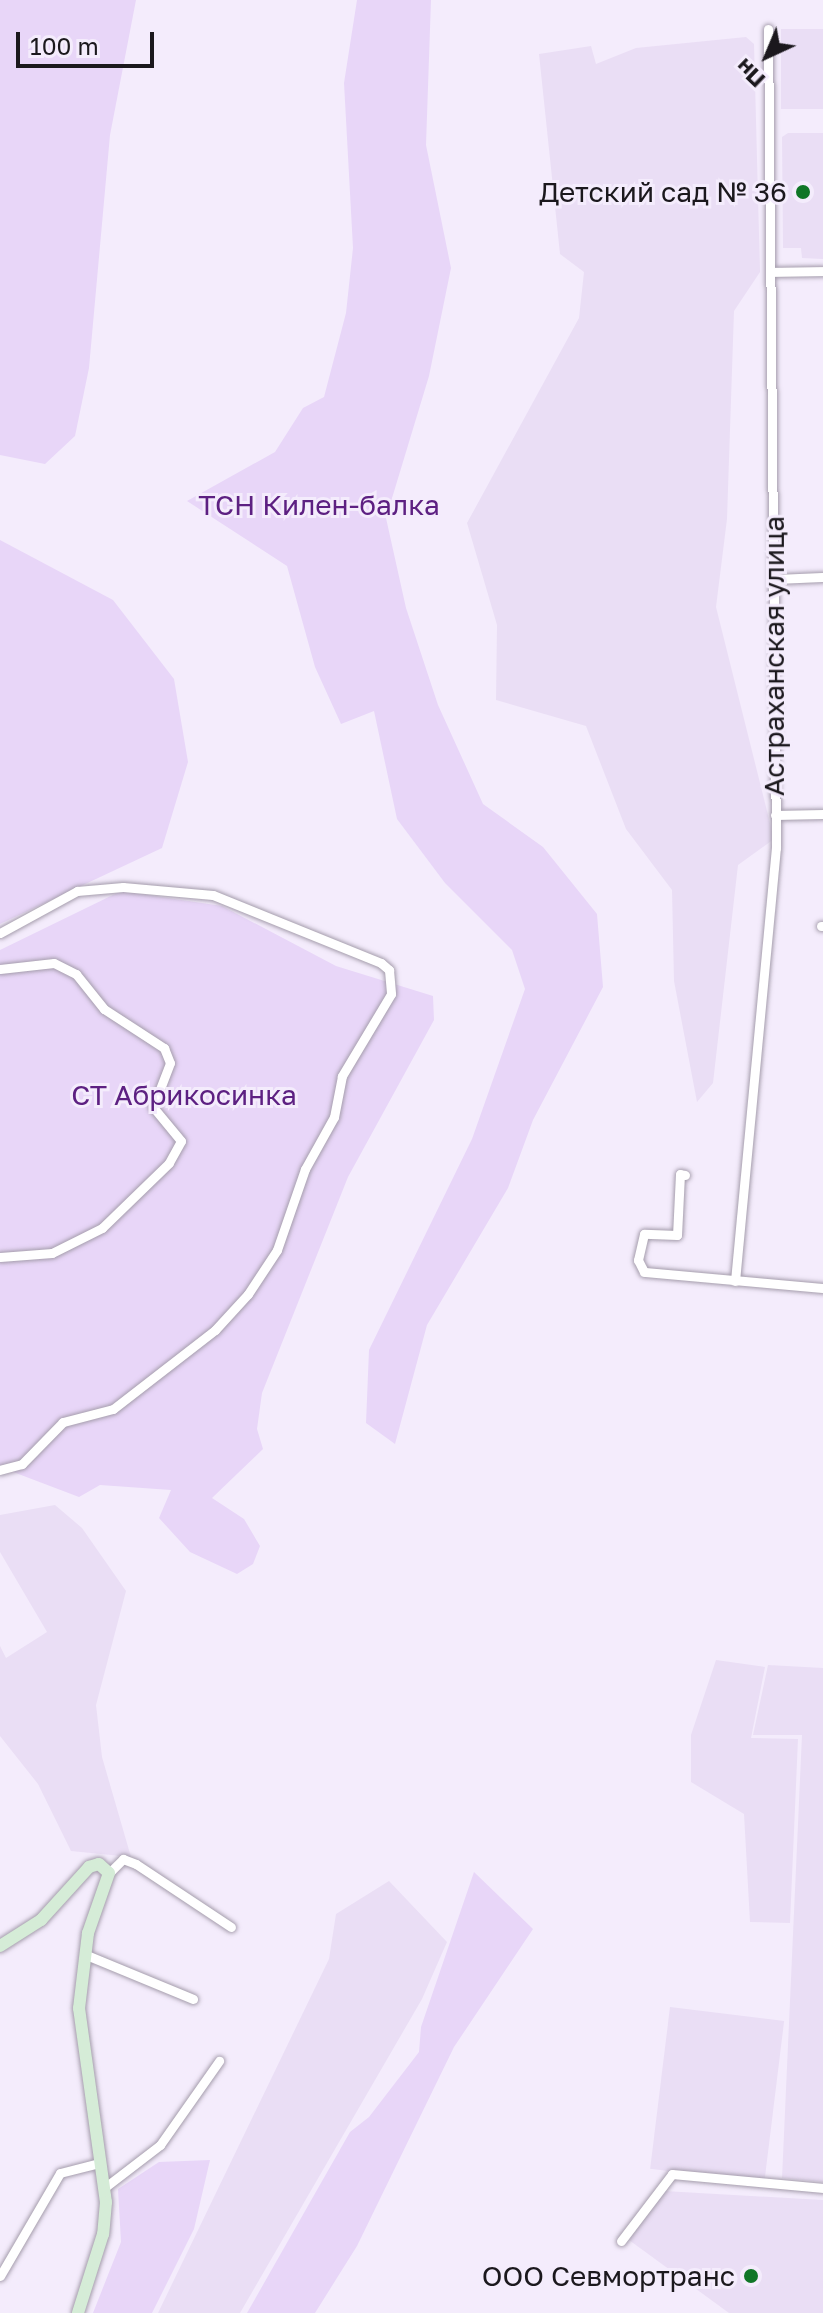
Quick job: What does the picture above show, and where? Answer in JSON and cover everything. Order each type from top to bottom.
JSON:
[{"type":"main road","points":[[0,1946],[41,1920],[104,1869]]},
{"type":"main road","points":[[78,2313],[103,2234],[104,2188],[79,2008],[84,1954],[104,1869]]},
{"type":"street","name":"Астраханская улица","points":[[735,1281],[774,894],[775,579],[768,29]]},
{"type":"street","points":[[771,272],[823,271]]},
{"type":"street","points":[[775,579],[823,577]]},
{"type":"street","points":[[775,815],[823,814]]},
{"type":"street","points":[[0,933],[77,891],[123,887],[213,895],[381,963],[389,970],[391,994],[342,1076],[334,1117],[305,1169],[277,1250],[248,1294],[215,1330],[113,1409],[63,1422],[22,1464],[0,1470]]},
{"type":"street","points":[[0,969],[54,963],[76,974],[104,1009],[164,1048],[170,1063],[153,1107],[181,1141],[169,1163],[102,1228],[52,1253],[0,1257]]},
{"type":"street","points":[[685,1175],[680,1174],[677,1235],[644,1234],[640,1246],[644,1272],[823,1288]]},
{"type":"street","points":[[104,1869],[123,1859],[136,1864],[231,1927]]},
{"type":"street","points":[[84,1954],[193,1999]]},
{"type":"street","points":[[104,2188],[160,2145],[219,2061]]},
{"type":"street","points":[[0,2276],[60,2173],[99,2163]]},
{"type":"street","points":[[621,2241],[672,2174],[823,2188]]},
{"type":"shaded area","points":[[781,29],[823,29],[823,109],[781,109]]},
{"type":"shaded area","points":[[746,37],[754,44],[760,272],[734,311],[727,519],[716,607],[774,839],[738,865],[713,1083],[697,1102],[674,981],[672,890],[626,829],[586,726],[496,700],[497,625],[467,523],[579,318],[584,272],[560,254],[539,54],[591,46],[596,64],[636,48]]},
{"type":"shaded area","name":"Детский сад № 36","points":[[788,133],[823,133],[823,259],[802,258],[801,248],[783,248],[782,137]]},
{"type":"shaded area","points":[[55,1505],[82,1528],[126,1591],[96,1705],[102,1757],[131,1857],[71,1851],[38,1784],[0,1736],[0,1646],[6,1658],[47,1632],[0,1552],[0,1515]]},
{"type":"shaded area","points":[[716,1660],[765,1667],[751,1738],[798,1739],[790,1923],[750,1922],[744,1814],[691,1782],[691,1735]]},
{"type":"shaded area","points":[[768,1665],[823,1668],[823,2182],[782,2178],[802,1735],[753,1735]]},
{"type":"shaded area","points":[[389,1881],[447,1942],[422,1999],[240,2313],[158,2313],[329,1959],[336,1914]]},
{"type":"shaded area","points":[[670,2007],[784,2021],[764,2183],[650,2169]]},
{"type":"shaded area","name":"ООО Севмортранс","points":[[664,2191],[823,2200],[823,2313],[729,2313],[629,2240]]},
{"type":"green space","points":[[0,0],[136,0],[110,135],[89,368],[75,436],[45,464],[0,455]]},
{"type":"green space","name":"ТСН Килен-балка","points":[[357,0],[431,0],[426,145],[451,268],[429,376],[386,518],[406,608],[438,705],[483,804],[543,847],[597,914],[603,987],[533,1120],[508,1188],[427,1325],[395,1444],[366,1423],[369,1350],[472,1139],[525,989],[512,950],[445,883],[397,819],[374,711],[341,724],[315,667],[287,566],[187,501],[275,452],[303,408],[324,397],[346,313],[353,248],[344,83]]},
{"type":"green space","points":[[0,540],[113,600],[174,679],[188,762],[162,848],[0,924]]},
{"type":"green space","name":"СТ Абрикосинка","points":[[121,891],[222,906],[336,966],[433,996],[434,1020],[348,1177],[262,1393],[257,1429],[263,1449],[212,1498],[244,1519],[260,1546],[253,1564],[237,1574],[190,1552],[159,1518],[171,1490],[100,1485],[79,1497],[0,1467],[0,950]]},
{"type":"green space","points":[[474,1872],[533,1929],[454,2047],[357,2246],[315,2313],[247,2313],[350,2132],[369,2117],[419,2052],[421,2027]]},
{"type":"green space","points":[[210,2160],[194,2229],[152,2313],[93,2313],[121,2242],[118,2189],[159,2162]]},
{"type":"place","name":"Детский сад № 36","points":[[803,192]]},
{"type":"place","name":"ООО Севмортранс","points":[[751,2276]]}]
